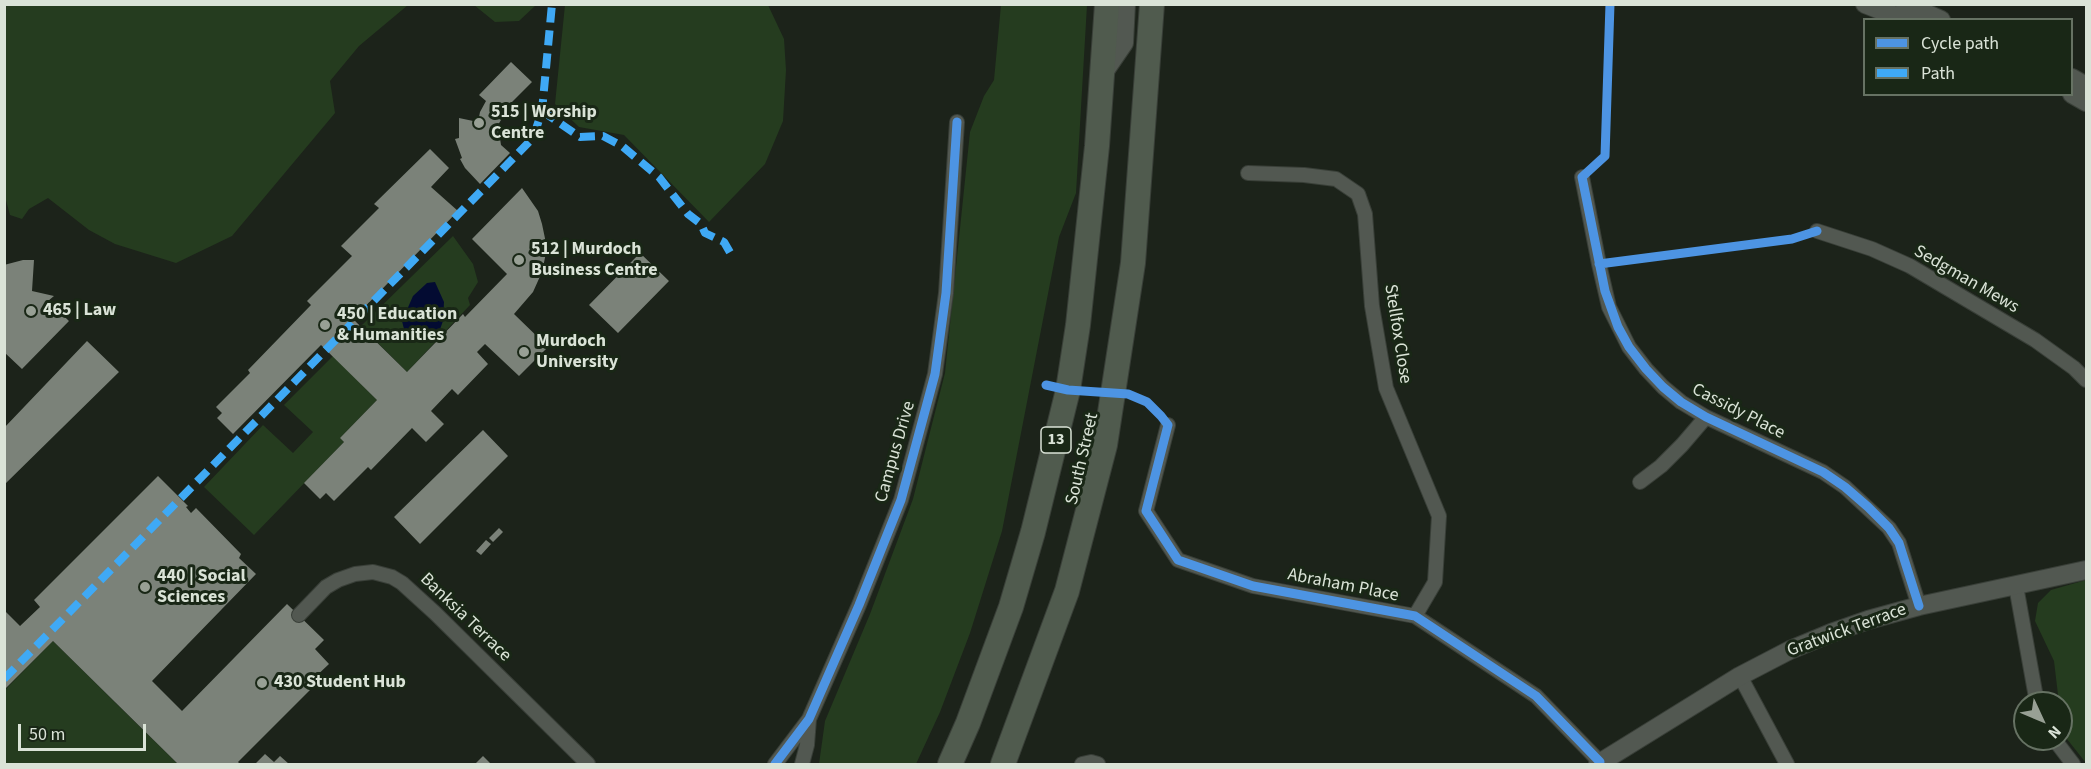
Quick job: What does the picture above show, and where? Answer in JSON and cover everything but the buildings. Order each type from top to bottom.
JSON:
[{"type":"highway","name":"South Street","points":[[950,765],[1011,607],[1033,532],[1068,390],[1078,325],[1107,4]]},
{"type":"highway","name":"South Street","points":[[1003,765],[1067,591],[1105,445],[1133,263],[1152,4]]},
{"type":"street","points":[[1102,75],[1124,44],[1126,4]]},
{"type":"street","points":[[1905,4],[1936,18]]},
{"type":"street","points":[[1866,5],[1901,18]]},
{"type":"street","name":"Campus Drive","points":[[776,765],[809,719],[859,605],[901,500],[935,374],[945,292],[957,122]]},
{"type":"street","name":"Stellfox Close","points":[[1248,173],[1304,175],[1336,179],[1358,194],[1365,214],[1372,306],[1386,388],[1439,516],[1435,582],[1414,616]]},
{"type":"street","name":"Cassidy Place","points":[[1582,177],[1605,291],[1618,327],[1635,354],[1663,387],[1681,402],[1706,417],[1823,472],[1868,507],[1889,528],[1899,543],[1919,606]]},
{"type":"street","name":"Sedgman Mews","points":[[1817,231],[1872,249],[1910,266],[2035,340],[2074,368],[2086,380]]},
{"type":"street","points":[[1640,482],[1661,466],[1706,417]]},
{"type":"street","name":"Abraham Place","points":[[1168,425],[1146,511],[1178,560],[1253,586],[1414,616],[1536,696],[1599,763]]},
{"type":"street","name":"Gratwick Terrace","points":[[1599,763],[1740,676],[1790,650],[1831,633],[1919,606],[2086,570]]},
{"type":"street","name":"Banksia Terrace","points":[[299,615],[326,587],[338,580],[355,574],[373,572],[392,577],[402,583],[456,634],[588,765]]},
{"type":"street","points":[[2016,586],[2035,691]]},
{"type":"street","points":[[1740,676],[1787,765]]},
{"type":"street","name":"Campus Drive","points":[[802,765],[807,745],[809,719]]},
{"type":"street","points":[[2063,751],[2073,765]]},
{"type":"street","points":[[1082,765],[1091,762],[1098,765]]},
{"type":"green space","points":[[4,5],[408,5],[359,46],[330,81],[335,113],[232,236],[176,263],[115,244],[89,230],[48,198],[29,209],[22,219],[10,215],[4,193]]},
{"type":"green space","points":[[474,5],[536,5],[519,21],[495,22]]},
{"type":"green space","points":[[565,5],[768,5],[784,39],[786,70],[783,121],[765,164],[709,222],[624,135],[579,127],[555,104]]},
{"type":"green space","points":[[1001,5],[1087,5],[1076,193],[1059,237],[1002,531],[970,633],[940,712],[916,764],[819,764],[825,721],[870,614],[913,499],[945,373],[970,132],[984,96],[994,80]]},
{"type":"green space","points":[[453,236],[473,264],[478,282],[468,298],[470,305],[407,372],[361,326]]},
{"type":"green space","points":[[333,356],[377,400],[340,438],[344,442],[254,535],[204,487],[263,425],[293,453],[313,432],[284,405]]},
{"type":"green space","points":[[2086,580],[2086,763],[2073,747],[2073,691],[2058,691],[2054,661],[2035,621],[2038,603],[2051,590]]},
{"type":"green space","points":[[53,641],[178,764],[5,764],[5,690]]},
{"type":"water","points":[[435,282],[444,302],[443,321],[439,332],[429,342],[409,334],[404,329],[402,321],[413,296],[427,283]]},
{"type":"marked path","points":[[4,679],[533,138],[542,111],[552,4]]},
{"type":"marked path","points":[[542,111],[580,137],[603,136],[622,146],[659,177],[688,214],[701,224],[705,233],[724,242],[732,256]]},
{"type":"cycle path","points":[[1610,4],[1605,156],[1582,177],[1605,291],[1618,327],[1629,347],[1646,369],[1681,402],[1706,417],[1823,472],[1868,507],[1889,528],[1899,543],[1919,606]]},
{"type":"cycle path","points":[[775,764],[809,719],[859,605],[901,500],[935,374],[946,293],[957,122]]},
{"type":"cycle path","points":[[1599,264],[1792,239],[1817,231]]},
{"type":"cycle path","points":[[1046,385],[1068,390],[1128,394],[1147,402],[1168,425],[1146,511],[1178,560],[1253,586],[1415,616],[1536,696],[1600,762]]},
{"type":"place","name":"515 | Worship Centre","points":[[479,123]]},
{"type":"place","name":"512 | Murdoch Business Centre","points":[[519,260]]},
{"type":"place","name":"465 | Law","points":[[31,311]]},
{"type":"place","name":"450 | Education & Humanities","points":[[325,325]]},
{"type":"place","name":"Murdoch University","points":[[524,352]]},
{"type":"place","name":"440 | Social Sciences","points":[[145,587]]},
{"type":"place","name":"430 Student Hub","points":[[262,683]]}]
